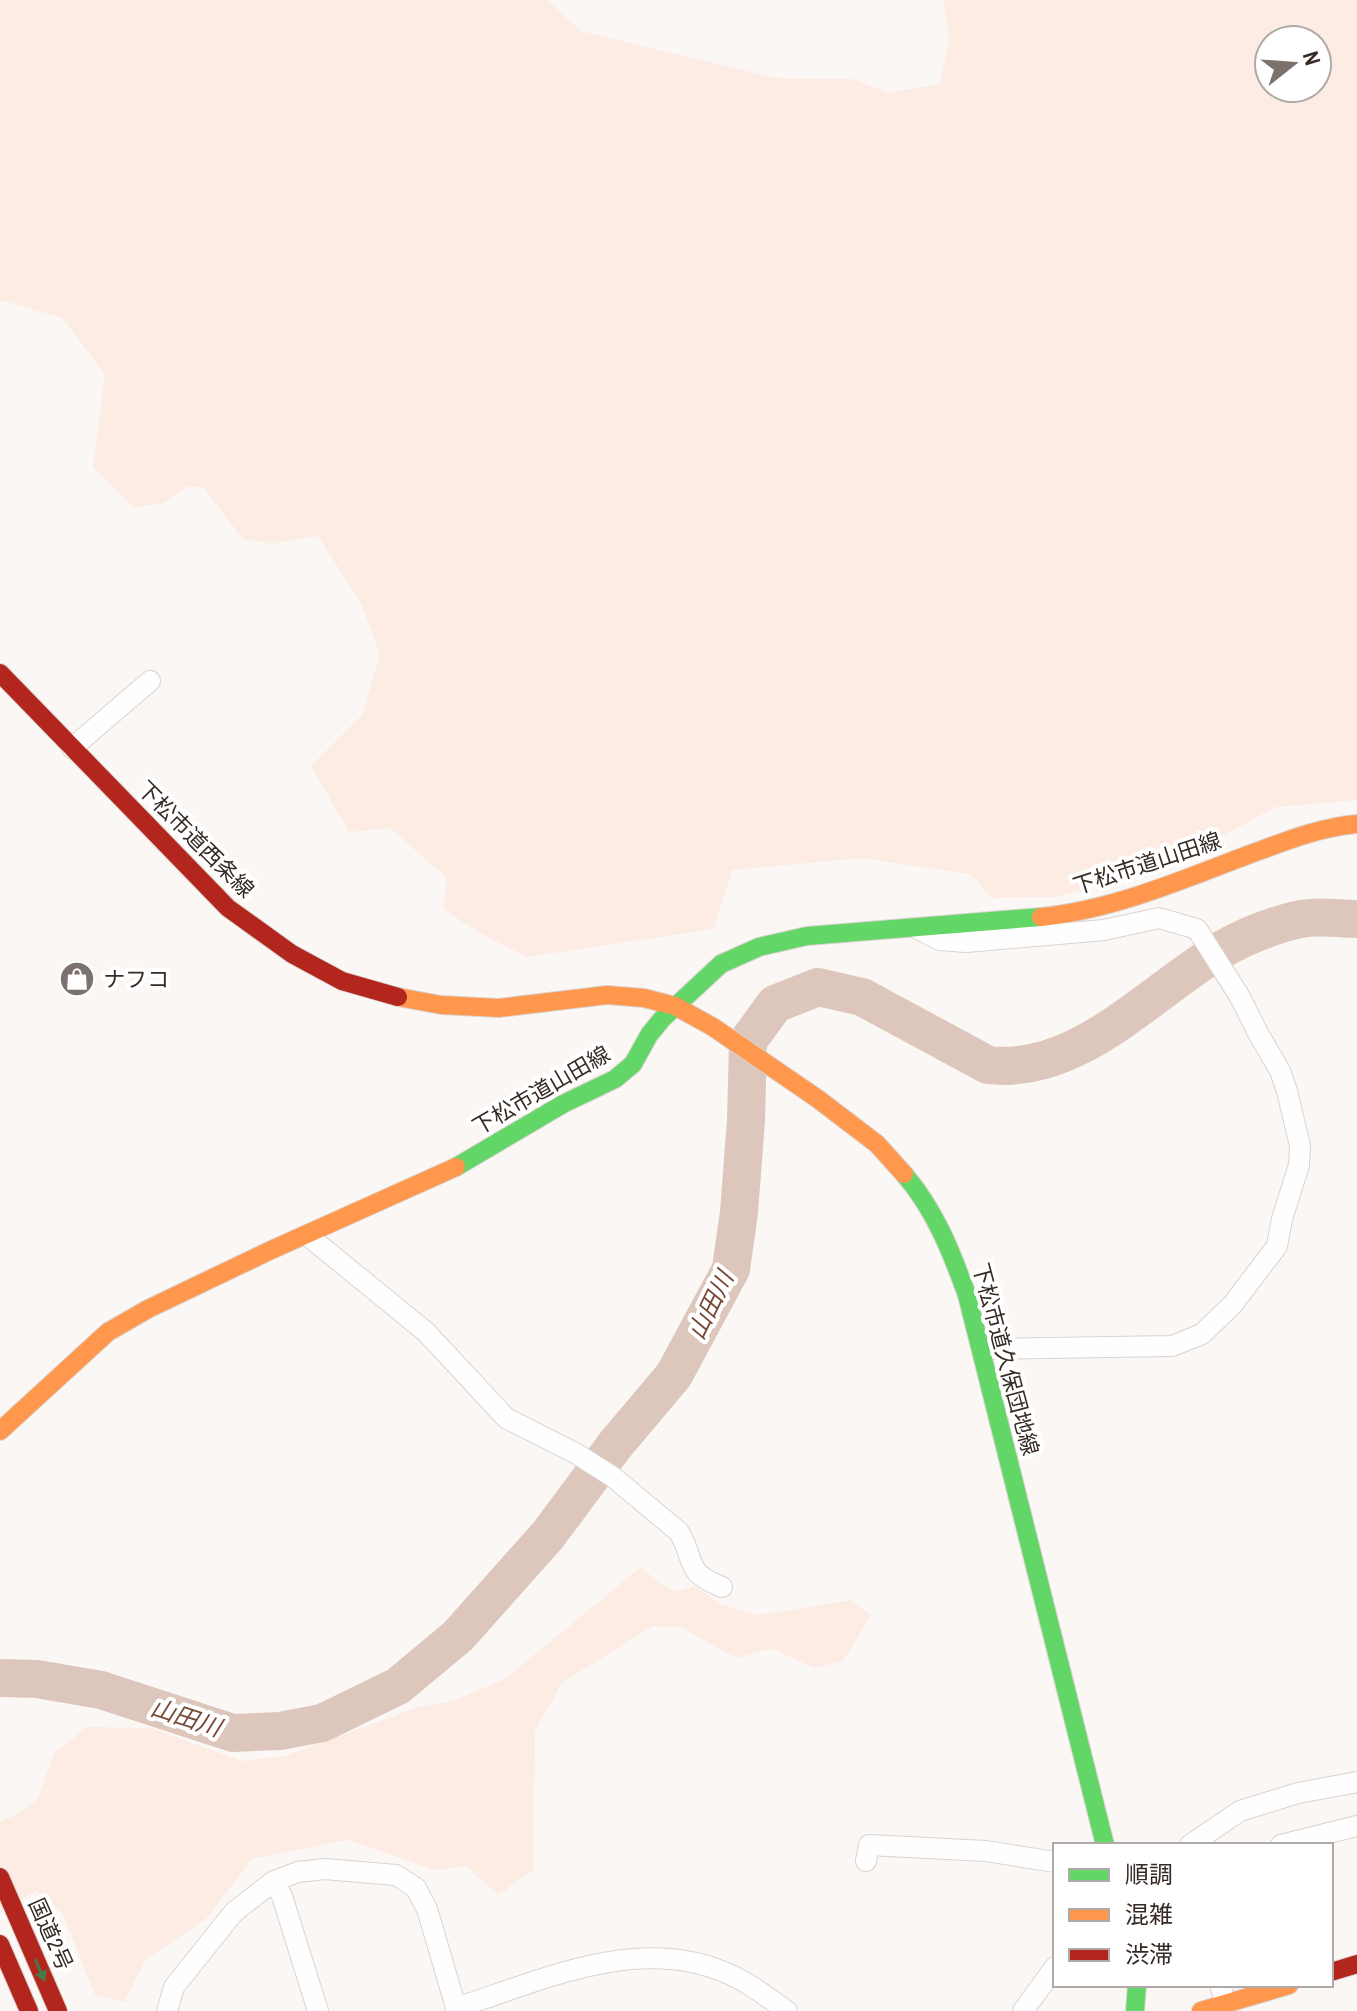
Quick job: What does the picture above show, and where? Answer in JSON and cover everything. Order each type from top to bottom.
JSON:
[{"type":"main road","name":"下松市道西条線","points":[[0,673],[228,908],[292,954],[342,981],[390,996],[441,1005],[499,1008],[607,995],[644,998],[675,1006]]},
{"type":"main road","name":"下松市道山田線","points":[[0,1431],[108,1332],[148,1309],[443,1174],[542,1116],[615,1079],[633,1064],[649,1035],[675,1006],[721,964],[759,947],[807,936],[1062,915],[1118,902],[1288,840],[1357,824]]},
{"type":"main road","name":"下松市道久保団地線","points":[[675,1006],[713,1027],[877,1144],[918,1191],[947,1240],[982,1349],[1105,1843]]},
{"type":"main road","name":"国道2号","points":[[0,1877],[58,2011]]},
{"type":"main road","points":[[0,1944],[29,2011]]},
{"type":"main road","points":[[1333,1971],[1357,1964]]},
{"type":"main road","points":[[1135,2011],[1137,1987]]},
{"type":"main road","points":[[1201,2011],[1223,1995],[1276,1987]]},
{"type":"street","points":[[72,748],[150,681]]},
{"type":"street","points":[[918,929],[940,940],[966,942],[1104,930],[1159,918],[1197,929],[1224,970],[1280,1071],[1300,1146],[1299,1165],[1277,1246],[1233,1304],[1202,1334],[1172,1346],[982,1349]]},
{"type":"street","points":[[307,1235],[426,1332],[506,1418],[613,1477],[679,1532],[693,1568],[703,1580],[722,1587]]},
{"type":"street","points":[[1193,1843],[1240,1811],[1298,1793],[1357,1782]]},
{"type":"street","points":[[1289,1843],[1357,1826]]},
{"type":"street","points":[[866,1861],[869,1845],[986,1851],[1053,1862]]},
{"type":"street","points":[[167,2011],[174,1987],[234,1912],[274,1881],[298,1872],[325,1869],[396,1875],[416,1888],[427,1909],[457,2009],[599,1963],[635,1957],[681,1959],[724,1972],[787,2011]]},
{"type":"street","points":[[274,1881],[282,1896],[318,2011]]},
{"type":"street","points":[[1023,2011],[1053,1970]]},
{"type":"shaded area","points":[[0,0],[547,0],[581,31],[775,78],[852,79],[889,93],[940,84],[949,40],[944,0],[1357,0],[1357,800],[1276,807],[1158,870],[1056,897],[992,898],[970,874],[861,858],[732,870],[714,929],[527,957],[480,933],[443,909],[447,878],[390,828],[349,832],[311,766],[362,715],[380,655],[362,605],[318,536],[272,544],[243,539],[203,487],[188,486],[164,503],[134,508],[93,468],[105,374],[62,318],[0,300]]},
{"type":"shaded area","points":[[641,1567],[658,1582],[677,1592],[695,1586],[720,1604],[758,1615],[851,1600],[871,1615],[843,1661],[814,1668],[771,1648],[736,1658],[680,1627],[653,1626],[562,1683],[535,1731],[533,1870],[498,1895],[466,1866],[435,1870],[348,1840],[252,1859],[206,1919],[146,1959],[124,2002],[95,1995],[62,1913],[36,1891],[0,1912],[0,1821],[38,1799],[54,1753],[87,1727],[151,1728],[242,1761],[285,1756],[416,1708],[452,1701],[505,1679]]},
{"type":"waterway","name":"山田川","points":[[0,1678],[37,1679],[101,1690],[233,1733],[280,1731],[322,1723],[398,1686],[458,1636],[548,1535],[615,1445],[674,1375],[731,1269],[746,1121],[748,1041],[775,1004],[818,987],[862,997],[988,1065],[1026,1064],[1061,1054],[1095,1037],[1223,949],[1256,933],[1308,918],[1357,919]]},
{"type":"traffic: fast","points":[[456,1167],[563,1104],[615,1079],[633,1064],[662,1019],[721,964],[759,947],[807,936],[1041,917]]},
{"type":"traffic: fast","points":[[904,1174],[933,1217],[967,1295],[1104,1843]]},
{"type":"traffic: fast","points":[[1135,2011],[1137,1987]]},
{"type":"traffic: slow","points":[[1041,917],[1119,901],[1300,836],[1357,824]]},
{"type":"traffic: slow","points":[[398,997],[441,1005],[499,1008],[607,995],[644,998],[675,1006],[713,1027],[818,1099],[877,1144],[904,1174]]},
{"type":"traffic: slow","points":[[0,1431],[108,1332],[148,1309],[269,1251],[456,1167]]},
{"type":"traffic: slow","points":[[1201,2011],[1282,1987]]},
{"type":"traffic: jam","points":[[0,673],[228,908],[292,954],[342,981],[398,997]]},
{"type":"traffic: jam","points":[[0,1877],[58,2011]]},
{"type":"traffic: jam","points":[[0,1944],[29,2011]]},
{"type":"traffic: jam","points":[[1333,1971],[1357,1964]]},
{"type":"place","name":"ナフコ","points":[[77,979]]}]
